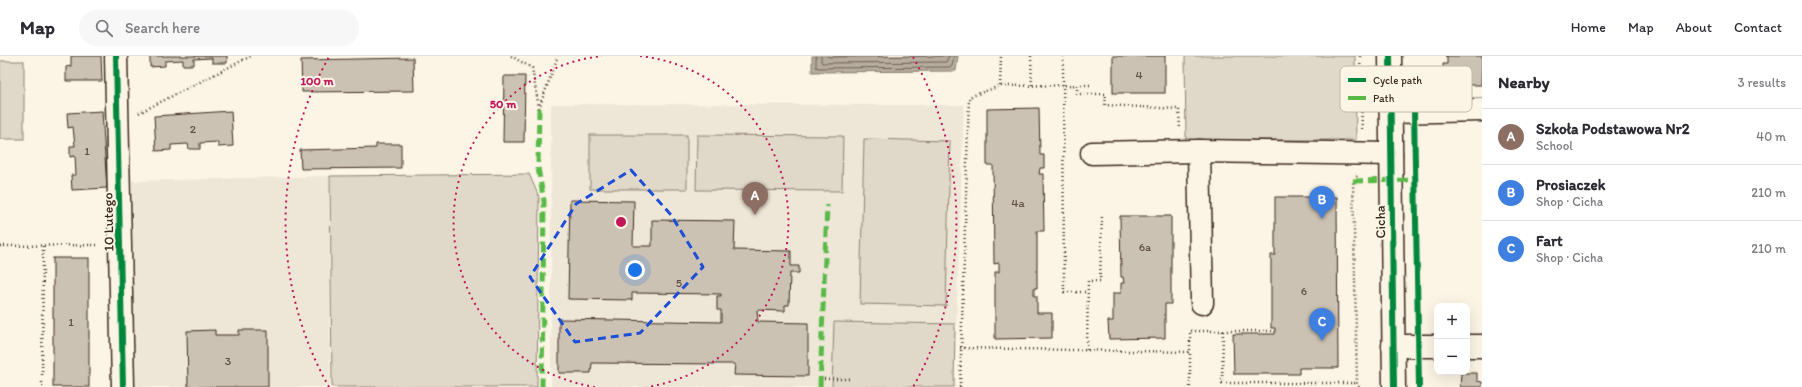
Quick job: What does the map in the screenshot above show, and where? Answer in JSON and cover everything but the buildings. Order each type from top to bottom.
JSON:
[{"type":"street","name":"10 Lutego","points":[[116,56],[119,124],[123,387]]},
{"type":"street","name":"Cicha","points":[[1390,56],[1390,66]]},
{"type":"street","points":[[1472,110],[1482,110]]},
{"type":"street","name":"Cicha","points":[[1391,112],[1394,387]]},
{"type":"street","points":[[1190,152],[1202,303]]},
{"type":"street","points":[[1092,153],[1190,152],[1391,154]]},
{"type":"street","points":[[1393,346],[1434,346]]},
{"type":"street","points":[[1470,346],[1482,346]]},
{"type":"path","points":[[119,124],[251,56]]},
{"type":"path","points":[[511,56],[532,68],[539,108],[558,56]]},
{"type":"path","points":[[1000,86],[1001,56]]},
{"type":"path","points":[[1031,56],[1032,86]]},
{"type":"path","points":[[1063,56],[1064,292],[1088,292]]},
{"type":"path","points":[[1360,56],[1360,66]]},
{"type":"path","points":[[960,387],[960,348],[969,97],[1000,86],[1090,85]]},
{"type":"path","points":[[1077,86],[1077,94],[1106,94],[1106,105],[1179,109],[1190,152]]},
{"type":"path","points":[[1359,387],[1357,383],[1353,181],[1363,169],[1361,112]]},
{"type":"path","points":[[1088,350],[1088,281],[1100,281],[1102,214]]},
{"type":"path","points":[[0,246],[98,245],[98,237]]},
{"type":"path","points":[[42,387],[43,246]]},
{"type":"path","points":[[1190,387],[1190,331],[1272,331]]},
{"type":"path","points":[[1223,331],[1222,383],[1357,383]]},
{"type":"path","points":[[960,348],[1190,352]]},
{"type":"path","points":[[820,379],[849,379]]},
{"type":"highlighted area","points":[[631,170],[671,215],[703,267],[640,333],[575,342],[530,277],[576,204]]},
{"type":"shaded area","points":[[1185,56],[1355,56],[1355,66],[1340,66],[1340,112],[1356,112],[1356,140],[1186,140]]},
{"type":"shaded area","points":[[0,61],[24,61],[24,139],[0,139]]},
{"type":"shaded area","points":[[551,104],[964,105],[954,387],[551,387]]},
{"type":"shaded area","points":[[590,135],[687,135],[687,189],[590,189]]},
{"type":"shaded area","points":[[697,135],[843,136],[842,191],[696,190]]},
{"type":"shaded area","points":[[864,139],[950,141],[946,306],[860,304]]},
{"type":"shaded area","points":[[529,174],[539,197],[537,387],[332,387],[330,176]]},
{"type":"shaded area","points":[[329,176],[330,387],[135,387],[132,181]]},
{"type":"shaded area","points":[[834,322],[955,324],[954,387],[832,387]]},
{"type":"water","points":[[812,56],[958,56],[956,71],[812,72]]},
{"type":"marked path","points":[[539,108],[538,168],[544,201],[542,387]]},
{"type":"marked path","points":[[1353,181],[1416,180]]},
{"type":"marked path","points":[[820,387],[827,205]]},
{"type":"cycle path","points":[[116,56],[123,387]]},
{"type":"cycle path","points":[[1390,56],[1390,66]]},
{"type":"cycle path","points":[[1391,112],[1394,387]]},
{"type":"cycle path","points":[[1414,112],[1419,387]]},
{"type":"place","name":"Szkoła Podstawowa Nr2","points":[[755,215]]},
{"type":"place","name":"Prosiaczek","points":[[1322,219]]},
{"type":"place","name":"Fart","points":[[1322,341]]}]
